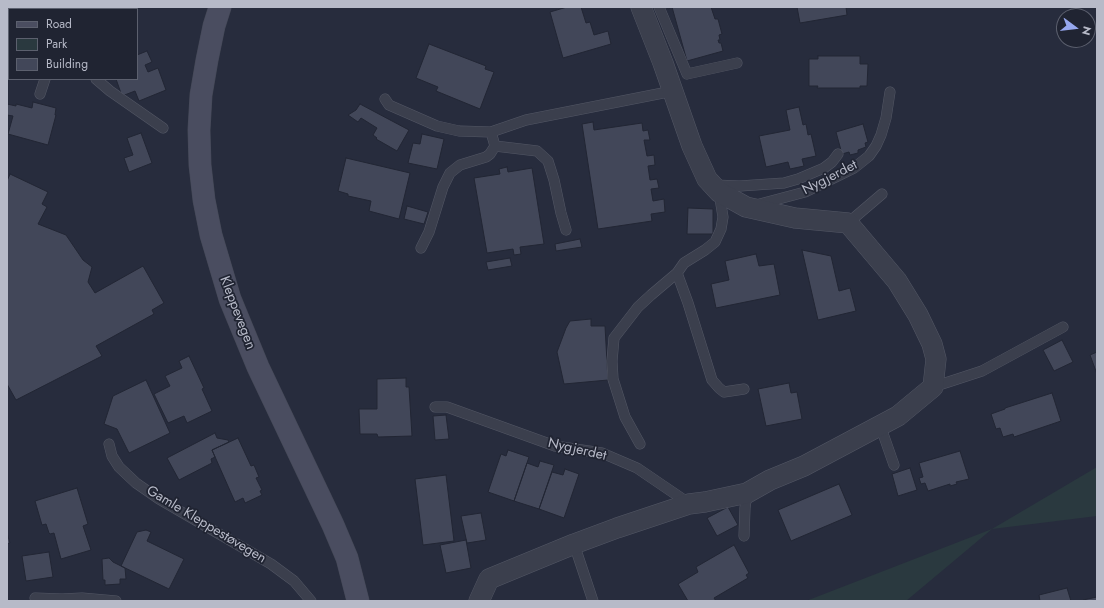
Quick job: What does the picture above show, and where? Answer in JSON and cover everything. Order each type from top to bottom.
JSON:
[{"type":"main road","name":"Kleppevegen","points":[[220,7],[214,26],[201,95],[199,130],[201,172],[210,235],[230,299],[258,367],[333,525],[347,558],[358,601]]},
{"type":"street","points":[[641,7],[692,146],[707,179],[715,188]]},
{"type":"street","name":"Nygjerdet","points":[[715,188],[746,207],[795,218],[848,223]]},
{"type":"street","points":[[479,601],[489,579],[574,544],[689,504],[747,493],[770,480],[804,466],[898,416],[933,387],[936,359],[932,344],[918,315],[897,281],[848,223]]},
{"type":"lane","points":[[659,7],[687,74],[736,63]]},
{"type":"lane","points":[[40,94],[45,80]]},
{"type":"lane","points":[[97,80],[110,91],[163,128]]},
{"type":"lane","points":[[385,99],[388,105],[437,126],[459,131],[491,132],[526,120],[673,92]]},
{"type":"lane","name":"Nygjerdet","points":[[746,207],[805,192],[854,168],[870,156],[881,134],[886,118],[890,92]]},
{"type":"lane","points":[[491,132],[495,146]]},
{"type":"lane","points":[[495,146],[537,151],[548,161],[554,180],[560,213],[566,230]]},
{"type":"lane","points":[[421,248],[443,187],[450,173],[460,166],[486,157],[495,146]]},
{"type":"lane","name":"Nygjerdet","points":[[715,188],[784,183],[824,168],[832,162],[838,154]]},
{"type":"lane","points":[[640,444],[625,417],[613,379],[612,361],[614,338],[638,307],[677,273],[684,263],[715,242],[721,230],[723,217],[715,188]]},
{"type":"lane","points":[[848,223],[882,194]]},
{"type":"lane","points":[[677,273],[712,380],[724,392],[744,389]]},
{"type":"lane","points":[[933,387],[982,371],[1063,327]]},
{"type":"lane","name":"Nygjerdet","points":[[434,407],[447,407],[555,446],[602,453],[636,468],[689,504]]},
{"type":"lane","points":[[880,425],[894,465]]},
{"type":"lane","name":"Gamle Kleppestøvegen","points":[[109,444],[112,456],[119,467],[136,483],[159,499],[271,564],[294,581],[311,601]]},
{"type":"lane","points":[[744,536],[744,508],[747,493]]},
{"type":"lane","points":[[574,544],[593,601]]},
{"type":"lane","points":[[35,598],[82,598],[116,601]]},
{"type":"green space","points":[[1097,467],[1097,516],[992,529]]},
{"type":"green space","points":[[992,529],[906,601],[806,601]]},
{"type":"building","points":[[567,7],[581,7],[586,23],[590,22],[594,35],[608,31],[611,44],[563,58],[550,12]]},
{"type":"building","points":[[672,7],[711,7],[715,19],[718,19],[722,34],[719,35],[720,40],[718,40],[719,43],[721,43],[723,51],[687,61]]},
{"type":"building","points":[[797,7],[846,7],[847,15],[800,23]]},
{"type":"building","points":[[429,44],[486,66],[485,69],[494,72],[480,109],[436,91],[438,87],[416,78]]},
{"type":"building","points":[[147,51],[152,62],[145,65],[148,72],[158,68],[166,90],[139,101],[135,91],[122,96],[116,80],[138,80],[138,55]]},
{"type":"building","points":[[818,56],[860,56],[860,64],[868,64],[867,86],[860,86],[860,88],[817,88],[818,86],[809,86],[809,59],[818,59]]},
{"type":"building","points":[[33,102],[56,108],[56,115],[48,145],[8,134],[13,116],[7,115],[7,104],[16,106],[16,104],[32,108]]},
{"type":"building","points":[[360,104],[409,130],[397,151],[376,139],[377,138],[373,135],[377,128],[361,118],[358,122],[348,115],[356,110]]},
{"type":"building","points":[[799,107],[803,125],[806,124],[808,135],[811,134],[816,156],[802,159],[804,166],[790,169],[788,162],[766,167],[759,136],[790,130],[786,110]]},
{"type":"building","points":[[593,122],[594,130],[642,123],[643,131],[648,130],[650,140],[644,140],[647,156],[654,155],[655,165],[648,166],[650,180],[657,179],[659,188],[651,189],[653,201],[664,199],[665,212],[651,214],[652,221],[598,229],[582,124]]},
{"type":"building","points":[[863,124],[868,142],[865,143],[866,147],[858,150],[858,153],[850,155],[849,152],[842,154],[836,132]]},
{"type":"building","points":[[141,133],[152,163],[129,172],[124,158],[133,155],[127,138]]},
{"type":"building","points":[[422,134],[444,139],[437,169],[408,163],[413,143],[420,144]]},
{"type":"building","points":[[346,158],[410,173],[399,219],[369,211],[371,201],[348,196],[348,194],[338,191]]},
{"type":"building","points":[[507,167],[508,172],[532,168],[544,244],[520,247],[521,254],[514,255],[513,249],[487,253],[474,178],[500,174],[499,169]]},
{"type":"building","points":[[10,174],[48,192],[42,204],[47,207],[38,224],[66,235],[83,260],[92,267],[88,282],[95,293],[143,266],[164,303],[152,310],[154,314],[96,346],[102,356],[16,400],[7,384],[7,181]]},
{"type":"building","points":[[407,206],[428,212],[424,224],[404,219]]},
{"type":"building","points":[[688,208],[713,209],[713,234],[687,234]]},
{"type":"building","points":[[580,239],[582,247],[556,251],[555,244]]},
{"type":"building","points":[[802,250],[831,256],[839,291],[850,288],[856,311],[818,320]]},
{"type":"building","points":[[756,254],[759,266],[774,264],[780,295],[716,308],[711,284],[729,280],[725,261]]},
{"type":"building","points":[[510,258],[512,266],[488,270],[486,262]]},
{"type":"building","points":[[591,319],[591,326],[605,326],[608,380],[564,384],[557,352],[566,328],[570,321]]},
{"type":"building","points":[[1062,340],[1073,362],[1054,371],[1043,350]]},
{"type":"building","points":[[1097,352],[1097,374],[1090,355]]},
{"type":"building","points":[[189,356],[204,388],[202,389],[212,411],[187,423],[184,416],[168,423],[154,394],[170,386],[165,376],[182,368],[179,361]]},
{"type":"building","points":[[406,378],[406,387],[409,387],[412,436],[378,437],[377,434],[360,434],[359,409],[377,409],[377,379]]},
{"type":"building","points":[[146,380],[170,433],[129,453],[117,429],[104,424],[113,396]]},
{"type":"building","points":[[789,383],[791,393],[797,392],[802,419],[766,426],[758,389]]},
{"type":"building","points":[[1052,393],[1061,421],[1014,437],[1013,434],[1003,437],[1000,428],[996,429],[991,414]]},
{"type":"building","points":[[446,415],[449,439],[435,440],[433,416]]},
{"type":"building","points":[[215,433],[217,438],[228,440],[229,442],[212,450],[215,457],[211,459],[212,463],[179,480],[167,458]]},
{"type":"building","points":[[238,438],[251,466],[254,465],[259,477],[256,478],[262,490],[260,491],[262,495],[245,503],[243,498],[235,502],[212,450]]},
{"type":"building","points":[[508,450],[529,457],[514,501],[488,492],[501,454],[506,456]]},
{"type":"building","points":[[960,451],[969,479],[956,482],[957,484],[950,486],[950,484],[928,491],[925,483],[921,484],[919,478],[923,477],[919,463]]},
{"type":"building","points":[[540,461],[554,465],[539,509],[514,501],[527,463],[538,467]]},
{"type":"building","points":[[910,468],[917,490],[898,496],[892,474]]},
{"type":"building","points":[[565,469],[579,474],[564,518],[539,509],[552,472],[563,475]]},
{"type":"building","points":[[446,475],[454,541],[423,545],[415,479]]},
{"type":"building","points":[[839,484],[852,515],[791,541],[778,510]]},
{"type":"building","points":[[77,488],[88,524],[83,526],[91,550],[61,559],[54,533],[49,533],[46,524],[42,525],[35,501]]},
{"type":"building","points":[[728,507],[738,525],[717,536],[707,518]]},
{"type":"building","points":[[481,513],[486,540],[467,543],[461,516]]},
{"type":"building","points":[[146,530],[151,532],[147,541],[184,559],[169,589],[121,566],[137,532]]},
{"type":"building","points":[[7,533],[10,543],[7,544]]},
{"type":"building","points":[[466,540],[471,568],[446,573],[440,545]]},
{"type":"building","points":[[734,545],[749,573],[746,575],[748,578],[714,598],[716,601],[688,601],[678,584],[698,572],[696,567]]},
{"type":"building","points":[[49,552],[53,577],[26,581],[22,556]]},
{"type":"building","points":[[109,558],[113,562],[125,568],[126,579],[120,579],[120,584],[105,585],[105,580],[103,580],[102,559]]},
{"type":"building","points":[[1067,588],[1071,601],[1040,601],[1039,595]]},
{"type":"building","points":[[1097,597],[1097,601],[1083,601],[1083,600]]}]
